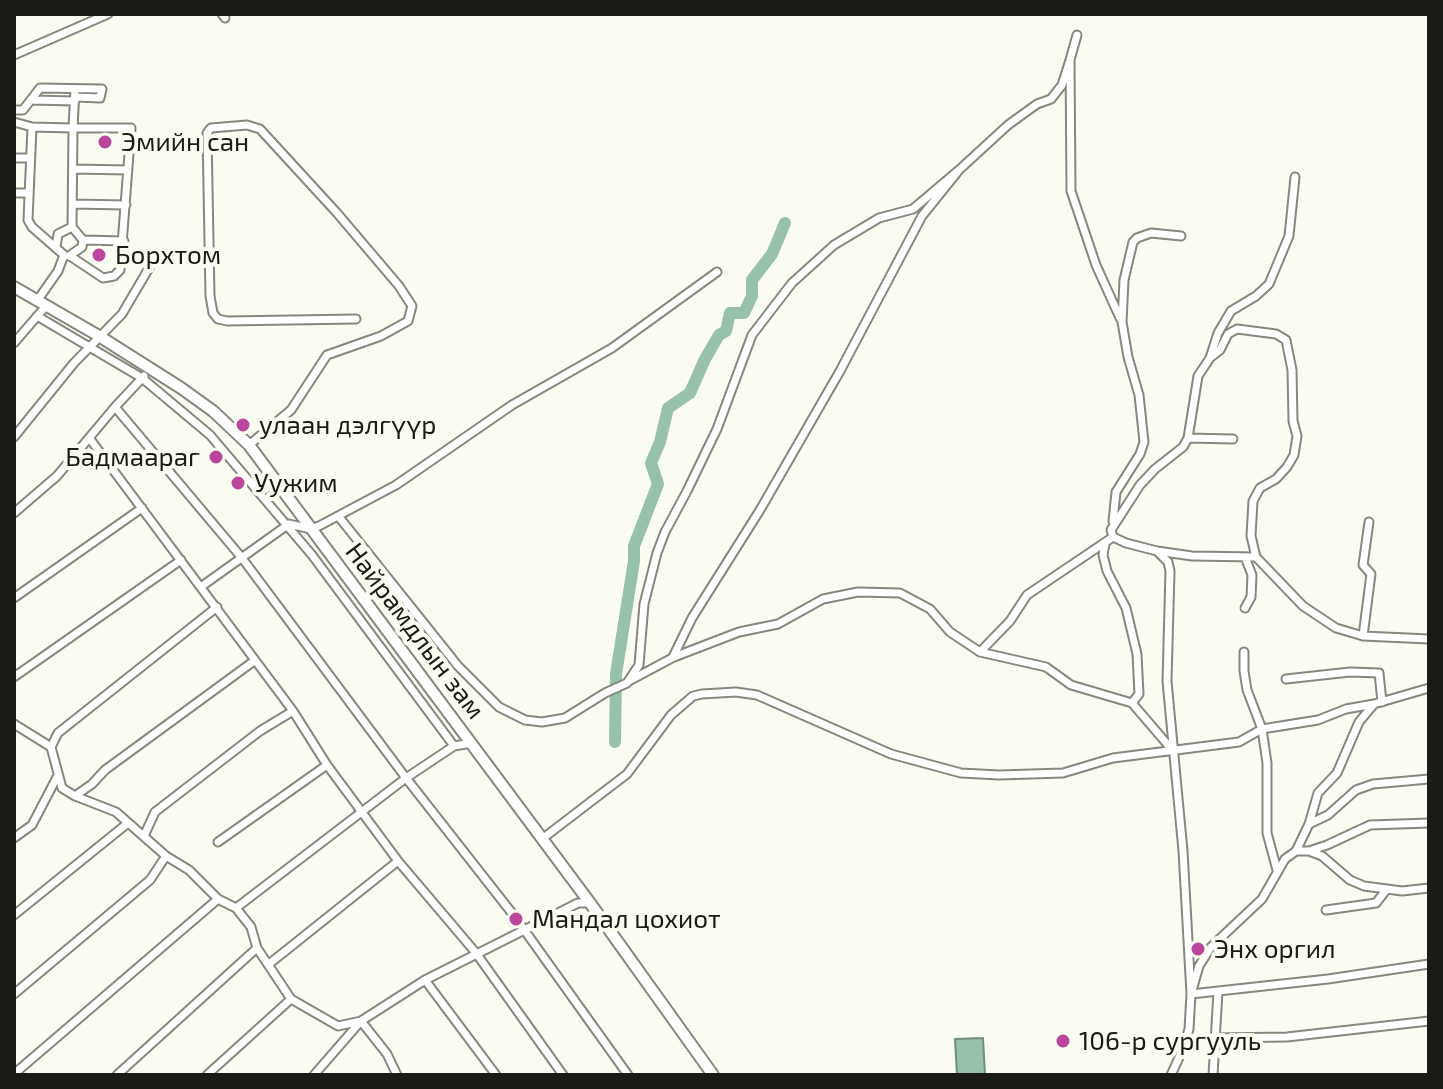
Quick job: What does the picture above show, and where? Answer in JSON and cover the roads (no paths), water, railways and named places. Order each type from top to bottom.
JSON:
[{"type":"main road","name":"Найрамдлын зам","points":[[14,287],[151,369],[213,411],[249,445],[590,903],[713,1075]]},
{"type":"street","points":[[14,55],[108,14]]},
{"type":"street","points":[[626,683],[639,665],[644,604],[657,553],[717,429],[752,335],[792,283],[834,245],[879,218],[913,209],[1008,125],[1037,104],[1051,99],[1062,85],[1077,35]]},
{"type":"street","points":[[1070,60],[1071,191],[1096,265],[1122,322]]},
{"type":"street","points":[[14,122],[30,125],[73,128],[131,128],[122,263],[114,276],[103,278],[67,256],[30,223],[30,125],[18,110],[32,100],[40,88],[75,96]]},
{"type":"street","points":[[32,100],[75,96]]},
{"type":"street","points":[[72,227],[75,96]]},
{"type":"street","points":[[249,445],[291,410],[327,355],[381,336],[408,321],[412,306],[347,225],[260,129],[247,125],[211,128],[207,133],[210,296],[213,313],[218,319],[227,321],[356,319]]},
{"type":"street","points":[[14,158],[30,158]]},
{"type":"street","points":[[73,169],[128,170]]},
{"type":"street","points":[[673,657],[692,618],[760,510],[840,371],[922,216],[959,170]]},
{"type":"street","points":[[1113,523],[1140,485],[1183,447],[1188,438],[1198,376],[1210,358],[1218,333],[1231,311],[1269,284],[1289,236],[1295,177]]},
{"type":"street","points":[[14,193],[29,193]]},
{"type":"street","points":[[73,204],[126,205]]},
{"type":"street","points":[[56,247],[58,234],[72,227]]},
{"type":"street","points":[[14,343],[37,316],[67,256],[79,251],[83,240],[72,227]]},
{"type":"street","points":[[1132,703],[1139,694],[1137,654],[1126,608],[1107,571],[1103,555],[1110,539],[1116,492],[1144,442],[1139,395],[1122,322],[1124,280],[1133,242],[1151,233],[1181,236]]},
{"type":"street","points":[[83,240],[124,241]]},
{"type":"street","points":[[14,437],[89,347],[122,314],[149,268]]},
{"type":"street","points":[[202,586],[287,526],[311,529],[396,485],[512,405],[612,348],[717,272]]},
{"type":"street","points":[[37,316],[142,378],[210,435],[312,555],[454,746]]},
{"type":"street","points":[[1210,358],[1220,350],[1228,334],[1237,329],[1276,334],[1286,340],[1292,370],[1293,421],[1297,436],[1294,455],[1287,467],[1276,479],[1260,488],[1253,501],[1251,536],[1256,557],[1303,606],[1336,628],[1363,636],[1429,639]]},
{"type":"street","points":[[14,513],[57,476],[151,369]]},
{"type":"street","points":[[115,407],[242,558],[628,1075]]},
{"type":"street","points":[[1188,438],[1233,439]]},
{"type":"street","points":[[90,439],[293,711],[362,813],[476,953],[563,1075]]},
{"type":"street","points":[[259,493],[277,482]]},
{"type":"street","points":[[14,598],[142,508]]},
{"type":"street","points":[[339,517],[458,666],[499,707],[525,720],[565,718],[673,657],[739,632],[778,624],[823,599],[873,592],[900,593],[930,609],[950,632],[980,652],[1046,667],[1071,685],[1132,703],[1174,752]]},
{"type":"street","points":[[1363,636],[1371,574],[1363,565],[1369,522]]},
{"type":"street","points":[[980,652],[1010,621],[1027,595],[1110,539],[1192,556],[1256,557]]},
{"type":"street","points":[[1157,551],[1168,562],[1170,571],[1167,681],[1191,994],[1189,1029],[1171,1075]]},
{"type":"street","points":[[1245,557],[1252,575],[1251,597],[1245,608]]},
{"type":"street","points":[[14,677],[181,560]]},
{"type":"street","points":[[217,607],[58,733],[51,747],[57,777],[70,795],[116,812],[166,856],[189,870],[218,899],[236,908],[251,927],[257,948],[291,999],[338,1026],[361,1021]]},
{"type":"street","points":[[1244,652],[1247,690],[1262,729],[1267,763],[1267,833],[1277,870]]},
{"type":"street","points":[[75,796],[105,770],[254,661]]},
{"type":"street","points":[[1191,994],[1199,966],[1211,947],[1262,899],[1277,870],[1296,851],[1309,824],[1318,793],[1337,773],[1359,722],[1378,703],[1379,673],[1350,672],[1286,679]]},
{"type":"street","points":[[542,839],[627,774],[671,715],[693,696],[702,694],[736,692],[757,695],[891,754],[961,773],[999,775],[1063,773],[1113,758],[1239,742],[1262,729],[1318,720],[1346,709],[1429,688]]},
{"type":"street","points":[[144,836],[155,812],[260,731],[293,711]]},
{"type":"street","points":[[14,724],[51,747]]},
{"type":"street","points":[[236,908],[406,778],[454,746],[472,743]]},
{"type":"street","points":[[218,842],[327,765]]},
{"type":"street","points":[[14,838],[32,825],[57,777]]},
{"type":"street","points":[[1309,824],[1328,815],[1356,790],[1373,784],[1429,779]]},
{"type":"street","points":[[14,915],[128,823]]},
{"type":"street","points":[[1309,851],[1370,825],[1429,823]]},
{"type":"street","points":[[1296,851],[1309,851],[1322,856],[1350,880],[1364,886],[1402,891],[1429,888]]},
{"type":"street","points":[[14,994],[150,880],[166,856]]},
{"type":"street","points":[[269,964],[398,861]]},
{"type":"street","points":[[1326,910],[1376,903],[1387,889]]},
{"type":"street","points":[[14,1074],[218,899]]},
{"type":"street","points":[[314,1075],[361,1021],[425,980],[578,903],[590,903]]},
{"type":"street","points":[[117,1075],[257,948]]},
{"type":"street","points":[[1191,994],[1429,964]]},
{"type":"street","points":[[425,980],[496,1075]]},
{"type":"street","points":[[1213,1075],[1218,992]]},
{"type":"street","points":[[207,1075],[291,999]]},
{"type":"street","points":[[361,1021],[387,1054],[397,1075]]},
{"type":"street","points":[[1215,1038],[1287,1037],[1429,1021]]},
{"type":"waterway","points":[[615,742],[616,674],[634,546],[658,484],[651,463],[668,408],[690,393],[705,359],[719,335],[726,331],[730,313],[744,313],[752,296],[752,280],[772,254],[785,223]]},
{"type":"place","name":"Эмийн сан","points":[[105,142]]},
{"type":"place","name":"Борхтом","points":[[99,255]]},
{"type":"place","name":"улаан дэлгүүр","points":[[243,425]]},
{"type":"place","name":"Бадмаараг","points":[[216,457]]},
{"type":"place","name":"Уужим","points":[[238,483]]},
{"type":"place","name":"Мандал цохиот","points":[[516,919]]},
{"type":"place","name":"Энх оргил","points":[[1198,949]]},
{"type":"place","name":"106-р сургууль","points":[[1063,1041]]}]
